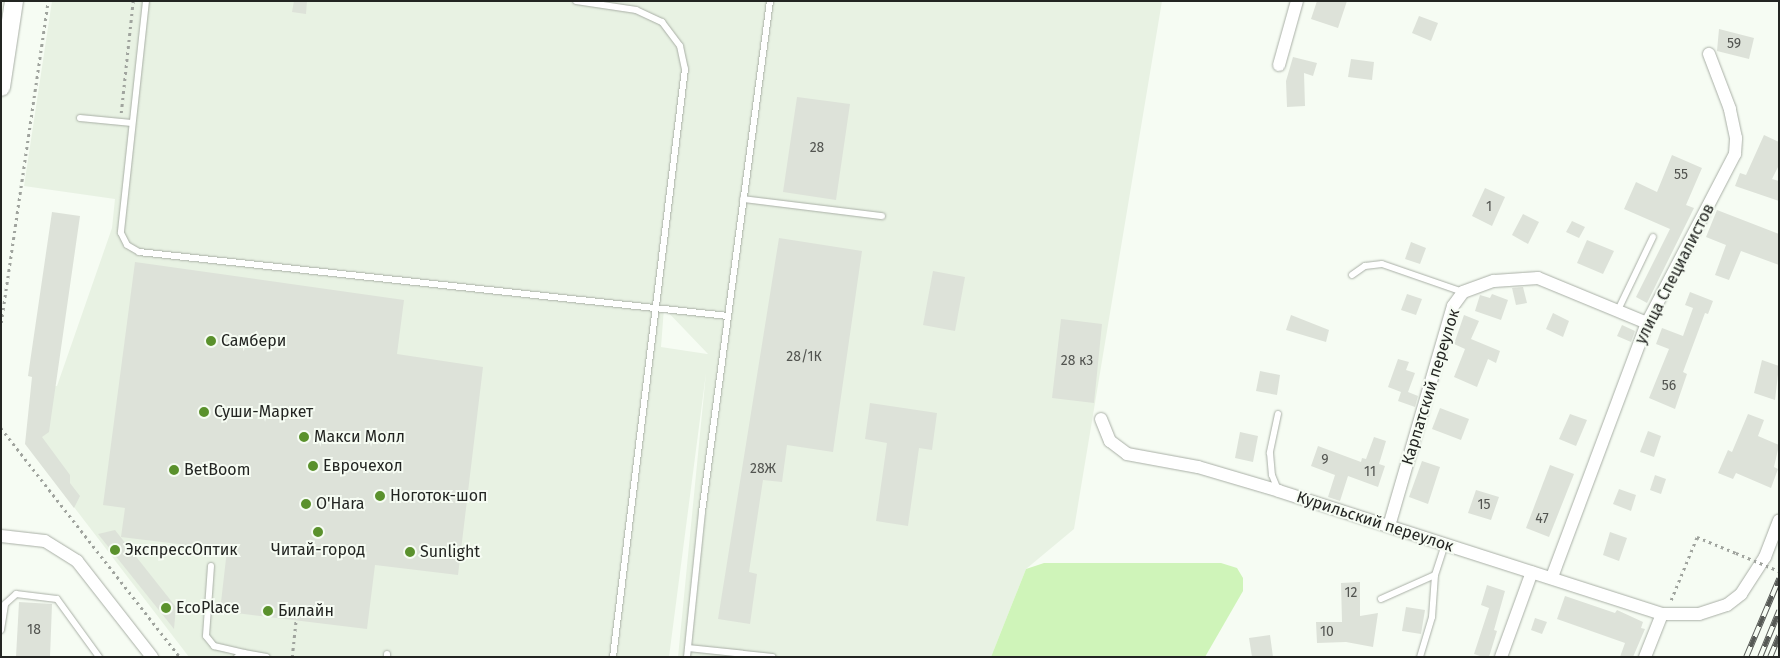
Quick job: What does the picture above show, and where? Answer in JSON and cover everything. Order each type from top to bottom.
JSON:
[{"type":"main road","points":[[1,87],[14,1]]},
{"type":"street","points":[[1279,65],[1297,1]]},
{"type":"street","name":"улица Специалистов","points":[[1552,577],[1647,323],[1735,154],[1736,138],[1730,108],[1709,54]]},
{"type":"street","name":"Карпатский переулок","points":[[1389,526],[1453,306],[1463,292],[1494,281],[1538,278],[1647,323]]},
{"type":"street","name":"Курильский переулок","points":[[1101,420],[1110,441],[1127,454],[1198,467],[1279,491],[1445,545],[1552,577],[1662,614],[1699,614],[1727,605],[1741,594],[1765,557],[1779,521]]},
{"type":"street","points":[[1,536],[44,541],[77,561],[152,657]]},
{"type":"street","points":[[1501,657],[1532,572]]},
{"type":"street","points":[[1645,657],[1662,614]]},
{"type":"lane","points":[[146,1],[121,233],[127,245],[139,252],[728,316]]},
{"type":"lane","points":[[576,1],[636,10],[662,22],[680,46],[684,69],[615,657]]},
{"type":"lane","points":[[687,657],[728,316],[770,1]]},
{"type":"lane","points":[[80,118],[132,123]]},
{"type":"lane","points":[[743,199],[882,216]]},
{"type":"lane","points":[[1618,310],[1652,237]]},
{"type":"lane","points":[[1352,275],[1365,266],[1382,264],[1463,292]]},
{"type":"lane","points":[[1278,414],[1270,453],[1272,475],[1279,491]]},
{"type":"lane","points":[[1420,657],[1432,617],[1435,575],[1445,545]]},
{"type":"lane","points":[[211,566],[206,636],[214,646],[267,657]]},
{"type":"lane","points":[[1381,598],[1435,575]]},
{"type":"lane","points":[[1,630],[5,604],[16,594],[58,599],[99,657]]},
{"type":"lane","points":[[688,648],[773,657]]},
{"type":"lane","points":[[237,657],[244,653]]},
{"type":"path","points":[[1,323],[48,1]]},
{"type":"path","points":[[120,122],[132,1]]},
{"type":"path","points":[[1,428],[180,657]]},
{"type":"path","points":[[1673,597],[1697,537],[1779,571]]},
{"type":"path","points":[[292,657],[296,620]]},
{"type":"shaded area","points":[[52,1],[1162,1],[1074,529],[1026,569],[991,657],[678,657],[706,373],[669,657],[189,657],[31,451],[38,387],[57,386],[112,228],[115,199],[24,186]],"holes":[[[664,308],[708,354],[661,347]]]},
{"type":"green space","points":[[1044,563],[1221,563],[1237,568],[1243,578],[1243,591],[1205,657],[991,657],[1026,569]]},
{"type":"building","points":[[294,1],[307,1],[306,14],[292,12]]},
{"type":"building","points":[[1317,1],[1347,1],[1338,28],[1311,19]]},
{"type":"building","points":[[1419,16],[1438,23],[1431,41],[1412,33]]},
{"type":"building","points":[[1719,29],[1754,38],[1749,59],[1717,51]]},
{"type":"building","points":[[1293,57],[1317,63],[1313,76],[1304,73],[1305,106],[1287,107],[1286,81]]},
{"type":"building","points":[[1351,59],[1374,62],[1372,80],[1348,77]]},
{"type":"building","points":[[797,97],[850,104],[836,200],[783,192]]},
{"type":"building","points":[[1764,135],[1779,142],[1779,165],[1772,179],[1779,181],[1779,201],[1735,186],[1740,173],[1746,175]]},
{"type":"building","points":[[1672,155],[1702,168],[1686,205],[1694,208],[1647,303],[1636,297],[1670,229],[1624,209],[1636,182],[1657,192]]},
{"type":"building","points":[[1485,188],[1505,197],[1492,226],[1472,216]]},
{"type":"building","points":[[1717,210],[1779,234],[1779,265],[1741,251],[1729,280],[1715,275],[1726,245],[1706,237]]},
{"type":"building","points":[[52,212],[80,216],[49,432],[42,437],[70,475],[70,483],[80,496],[74,508],[25,444],[32,377],[28,376]]},
{"type":"building","points":[[1523,214],[1539,222],[1528,244],[1512,235]]},
{"type":"building","points":[[1572,221],[1585,227],[1579,238],[1566,232]]},
{"type":"building","points":[[779,238],[862,251],[833,452],[787,445],[782,482],[763,480],[749,572],[757,574],[750,624],[718,619]]},
{"type":"building","points":[[1587,240],[1614,251],[1603,274],[1577,263]]},
{"type":"building","points":[[1411,242],[1426,248],[1420,264],[1405,259]]},
{"type":"building","name":"Макси Молл","points":[[135,262],[404,300],[397,354],[483,367],[458,575],[375,565],[367,629],[220,611],[227,550],[121,537],[125,508],[103,505]]},
{"type":"building","points":[[933,271],[965,277],[955,331],[923,325]]},
{"type":"building","points":[[1523,287],[1527,303],[1516,305],[1512,288]]},
{"type":"building","points":[[1690,292],[1713,301],[1708,314],[1705,313],[1683,372],[1687,374],[1675,409],[1649,398],[1669,349],[1656,344],[1662,328],[1683,336],[1693,308],[1685,305]]},
{"type":"building","points":[[1407,294],[1422,299],[1416,315],[1401,310]]},
{"type":"building","points":[[1492,294],[1508,300],[1501,320],[1475,311],[1480,295],[1490,298]]},
{"type":"building","points":[[1553,313],[1569,321],[1563,337],[1546,329]]},
{"type":"building","points":[[1291,315],[1329,330],[1326,342],[1286,330]]},
{"type":"building","points":[[1464,315],[1479,321],[1471,339],[1500,351],[1496,363],[1488,359],[1477,387],[1454,377],[1465,349],[1454,344]]},
{"type":"building","points":[[1061,319],[1102,324],[1094,403],[1052,398]]},
{"type":"building","points":[[1622,325],[1635,331],[1631,342],[1617,336]]},
{"type":"building","points":[[1398,359],[1409,362],[1406,370],[1415,373],[1408,392],[1418,396],[1415,407],[1398,401],[1401,392],[1388,387]]},
{"type":"building","points":[[1762,360],[1779,366],[1775,400],[1754,393]]},
{"type":"building","points":[[1260,371],[1280,375],[1277,395],[1256,391]]},
{"type":"building","points":[[870,403],[937,413],[932,450],[919,448],[908,526],[876,521],[887,443],[865,439]]},
{"type":"building","points":[[1440,408],[1469,419],[1461,440],[1432,429]]},
{"type":"building","points":[[1570,414],[1587,420],[1576,446],[1559,439]]},
{"type":"building","points":[[1748,414],[1764,420],[1758,436],[1779,445],[1774,467],[1778,469],[1771,488],[1736,473],[1733,479],[1718,473],[1728,450],[1732,452]]},
{"type":"building","points":[[1648,431],[1661,436],[1654,457],[1640,452]]},
{"type":"building","points":[[1240,432],[1258,436],[1253,462],[1235,458]]},
{"type":"building","points":[[1374,437],[1386,441],[1379,464],[1385,466],[1378,487],[1348,476],[1340,501],[1328,497],[1335,475],[1311,466],[1318,446],[1361,462],[1362,458],[1366,459]]},
{"type":"building","points":[[1422,461],[1440,467],[1428,504],[1409,497]]},
{"type":"building","points":[[1550,465],[1574,474],[1549,537],[1526,528]]},
{"type":"building","points":[[1655,475],[1666,479],[1661,494],[1650,490]]},
{"type":"building","points":[[1619,489],[1636,495],[1631,511],[1613,504]]},
{"type":"building","points":[[1476,490],[1499,497],[1491,520],[1468,513]]},
{"type":"building","points":[[115,530],[176,607],[174,629],[98,534]]},
{"type":"building","points":[[1610,532],[1627,538],[1619,561],[1603,555]]},
{"type":"building","points":[[1360,582],[1360,616],[1378,613],[1373,647],[1346,642],[1317,643],[1316,622],[1342,622],[1341,583]]},
{"type":"building","points":[[1487,585],[1505,591],[1494,630],[1497,631],[1489,657],[1483,657],[1474,654],[1489,608],[1481,605]]},
{"type":"building","points":[[1565,596],[1615,613],[1617,610],[1643,622],[1641,628],[1645,629],[1633,657],[1620,657],[1625,643],[1557,619]]},
{"type":"building","points":[[19,602],[52,604],[50,657],[16,657]]},
{"type":"building","points":[[1406,607],[1425,610],[1421,634],[1402,631]]},
{"type":"building","points":[[1535,618],[1547,622],[1542,634],[1531,630]]},
{"type":"building","points":[[1270,635],[1273,657],[1252,657],[1249,638]]},
{"type":"railway","points":[[1746,657],[1779,579]]},
{"type":"railway","points":[[1760,657],[1779,611]]},
{"type":"railway","points":[[1770,657],[1779,636]]},
{"type":"place","name":"Самбери","points":[[211,341]]},
{"type":"place","name":"Суши-Маркет","points":[[204,412]]},
{"type":"place","name":"Макси Молл","points":[[304,437]]},
{"type":"place","name":"Еврочехол","points":[[313,466]]},
{"type":"place","name":"BetBoom","points":[[174,470]]},
{"type":"place","name":"Ноготок-шоп","points":[[380,496]]},
{"type":"place","name":"O'Hara","points":[[306,504]]},
{"type":"place","name":"Читай-город","points":[[318,532]]},
{"type":"place","name":"ЭкспрессОптик","points":[[115,550]]},
{"type":"place","name":"Sunlight","points":[[410,552]]},
{"type":"place","name":"EcoPlace","points":[[166,608]]},
{"type":"place","name":"Билайн","points":[[268,611]]}]
